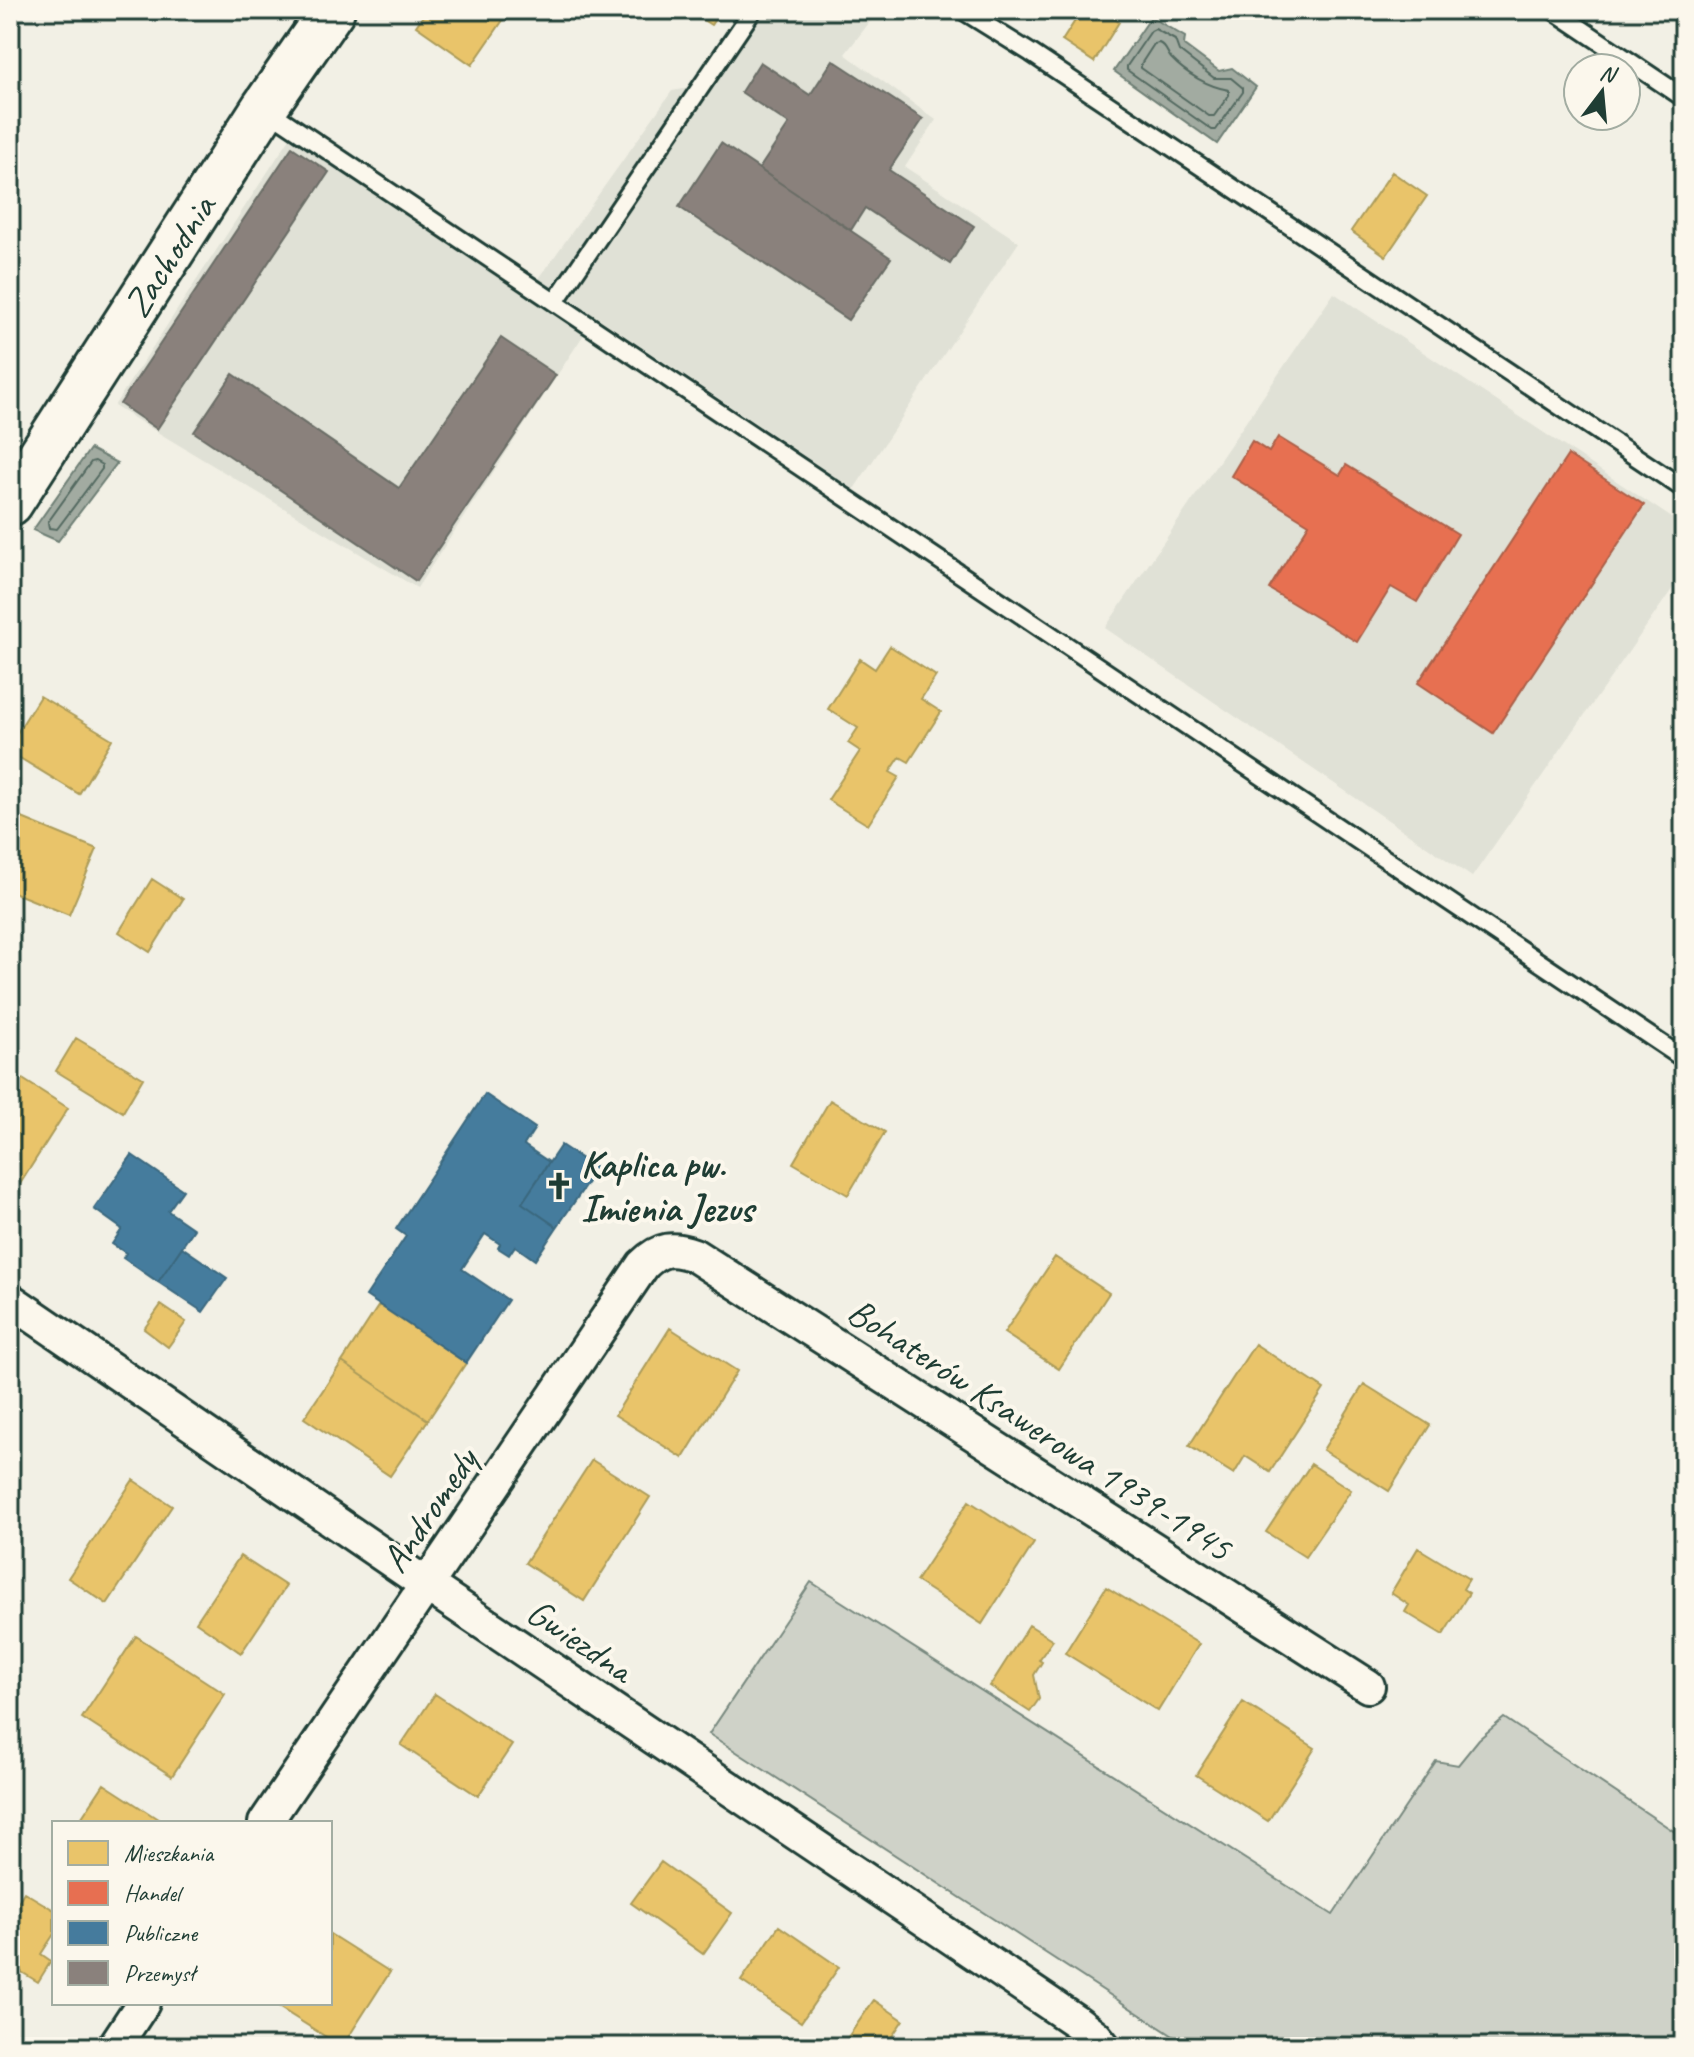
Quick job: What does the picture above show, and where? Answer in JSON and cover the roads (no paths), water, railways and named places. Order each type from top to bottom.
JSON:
[{"type":"street","name":"Zachodnia","points":[[10,503],[264,108],[332,10]]},
{"type":"street","name":"Andromedy","points":[[266,1821],[643,1265],[654,1254],[666,1249]]},
{"type":"street","name":"Bohaterów Ksawerowa 1939-1945","points":[[666,1249],[679,1249],[694,1255],[1368,1686]]},
{"type":"street","name":"Gwiezdna","points":[[10,1300],[1077,2022],[1104,2047]]},
{"type":"street","points":[[114,2047],[142,2005]]},
{"type":"lane","points":[[555,302],[753,10]]},
{"type":"lane","points":[[962,10],[1044,61],[1684,489]]},
{"type":"lane","points":[[1553,10],[1684,98]]},
{"type":"lane","points":[[264,108],[1684,1059]]},
{"type":"water","points":[[1151,17],[1185,37],[1184,45],[1219,71],[1232,68],[1256,87],[1217,144],[1114,71]]},
{"type":"water","points":[[90,449],[117,463],[58,541],[33,530]]},
{"type":"place","name":"Kaplica pw. Imienia Jezus","points":[[559,1186]]}]
